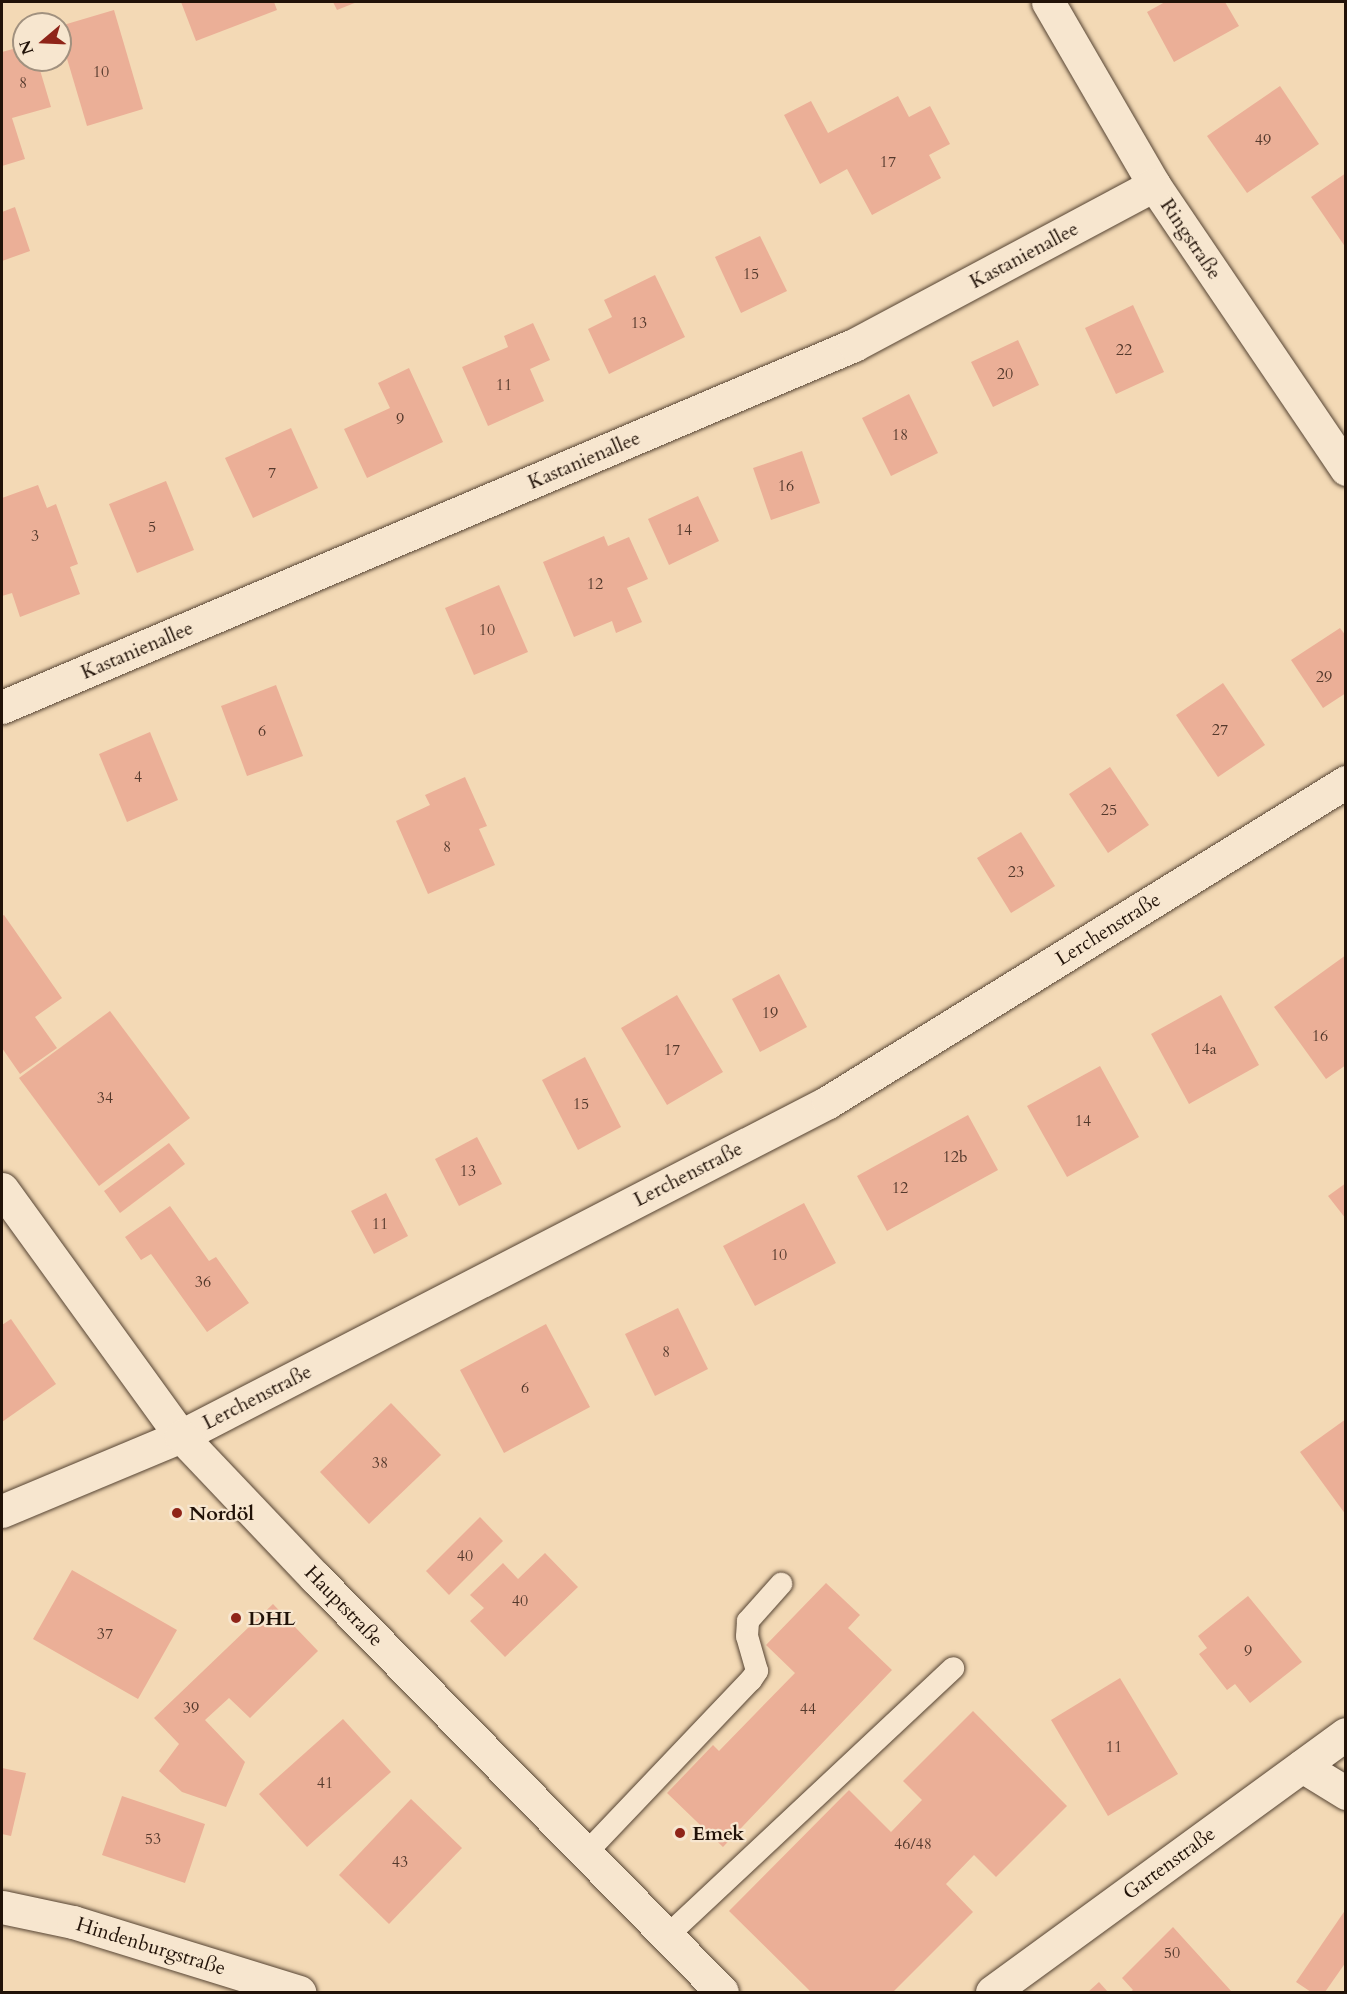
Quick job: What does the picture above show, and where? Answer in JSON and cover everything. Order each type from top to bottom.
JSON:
[{"type":"street","name":"Ringstraße","points":[[1048,2],[1154,185],[1346,469]]},
{"type":"street","name":"Kastanienallee","points":[[2,707],[854,345],[1154,185]]},
{"type":"street","name":"Lerchenstraße","points":[[2,1511],[182,1436],[828,1101],[1346,782]]},
{"type":"street","name":"Hauptstraße","points":[[2,1189],[182,1436],[315,1577],[722,1992]]},
{"type":"street","name":"Gartenstraße","points":[[992,1992],[1346,1734]]},
{"type":"street","points":[[1302,1766],[1346,1793]]},
{"type":"street","name":"Hindenburgstraße","points":[[2,1906],[73,1922],[299,1992]]},
{"type":"lane","points":[[586,1853],[751,1680],[757,1671],[747,1636],[748,1621],[781,1584]]},
{"type":"lane","points":[[667,1936],[953,1668]]},
{"type":"building","points":[[181,2],[274,2],[277,10],[196,41]]},
{"type":"building","points":[[333,2],[357,2],[337,10]]},
{"type":"building","points":[[1165,2],[1225,2],[1239,26],[1174,62],[1147,12]]},
{"type":"building","points":[[114,10],[143,109],[87,126],[71,72],[72,22]]},
{"type":"building","points":[[12,49],[12,72],[41,72],[51,107],[12,118],[25,159],[2,166],[2,52]]},
{"type":"building","points":[[1280,86],[1319,144],[1247,193],[1207,136]]},
{"type":"building","points":[[898,96],[909,117],[930,106],[950,144],[929,155],[941,178],[872,215],[847,169],[820,184],[784,115],[811,101],[828,133]]},
{"type":"building","points":[[1346,173],[1346,248],[1311,197]]},
{"type":"building","points":[[15,207],[30,251],[2,261],[2,212]]},
{"type":"building","points":[[760,236],[787,291],[741,313],[715,257]]},
{"type":"building","points":[[655,275],[685,337],[609,374],[588,329],[612,317],[604,300]]},
{"type":"building","points":[[1133,305],[1164,372],[1116,394],[1085,328]]},
{"type":"building","points":[[533,323],[550,360],[530,369],[544,401],[488,426],[462,367],[508,347],[504,336]]},
{"type":"building","points":[[1018,340],[1039,385],[993,407],[971,362]]},
{"type":"building","points":[[409,368],[443,442],[367,478],[344,429],[390,408],[378,383]]},
{"type":"building","points":[[909,394],[938,453],[891,476],[862,418]]},
{"type":"building","points":[[291,428],[318,488],[253,518],[225,458]]},
{"type":"building","points":[[802,451],[820,503],[771,520],[753,468]]},
{"type":"building","points":[[166,481],[194,550],[137,573],[109,504]]},
{"type":"building","points":[[38,485],[47,508],[56,504],[78,564],[70,567],[80,594],[20,617],[12,593],[2,596],[2,498]]},
{"type":"building","points":[[698,496],[719,541],[669,565],[648,519]]},
{"type":"building","points":[[604,536],[608,546],[629,537],[648,579],[627,588],[642,622],[616,633],[612,621],[574,637],[543,562]]},
{"type":"building","points":[[499,585],[528,652],[474,675],[445,608]]},
{"type":"building","points":[[1340,628],[1346,636],[1346,693],[1323,708],[1291,660]]},
{"type":"building","points":[[1223,683],[1265,745],[1218,777],[1176,715]]},
{"type":"building","points":[[276,685],[303,756],[247,776],[221,706]]},
{"type":"building","points":[[150,732],[178,800],[127,822],[99,754]]},
{"type":"building","points":[[1110,767],[1149,825],[1108,853],[1069,794]]},
{"type":"building","points":[[465,777],[487,826],[479,829],[495,865],[428,894],[396,821],[430,805],[425,795]]},
{"type":"building","points":[[1021,832],[1055,886],[1011,913],[977,858]]},
{"type":"building","points":[[4,915],[62,998],[35,1017],[57,1048],[20,1074],[2,1048],[2,916]]},
{"type":"building","points":[[1346,955],[1346,1065],[1326,1079],[1274,1007]]},
{"type":"building","points":[[779,974],[807,1027],[760,1052],[732,999]]},
{"type":"building","points":[[677,995],[723,1072],[667,1105],[621,1028]]},
{"type":"building","points":[[1221,995],[1259,1065],[1189,1104],[1151,1034]]},
{"type":"building","points":[[110,1011],[190,1118],[99,1186],[19,1078]]},
{"type":"building","points":[[585,1057],[621,1127],[578,1150],[542,1080]]},
{"type":"building","points":[[1100,1066],[1139,1137],[1067,1177],[1027,1106]]},
{"type":"building","points":[[968,1115],[998,1170],[887,1231],[857,1176]]},
{"type":"building","points":[[477,1137],[502,1184],[459,1206],[435,1159]]},
{"type":"building","points":[[169,1143],[185,1164],[120,1213],[104,1191]]},
{"type":"building","points":[[1346,1183],[1346,1219],[1328,1196]]},
{"type":"building","points":[[386,1193],[408,1236],[374,1254],[351,1211]]},
{"type":"building","points":[[804,1203],[836,1263],[755,1306],[723,1246]]},
{"type":"building","points":[[170,1206],[209,1261],[216,1257],[249,1303],[207,1332],[151,1254],[141,1260],[125,1237]]},
{"type":"building","points":[[678,1308],[708,1369],[655,1396],[625,1334]]},
{"type":"building","points":[[11,1319],[56,1384],[2,1422],[2,1325]]},
{"type":"building","points":[[546,1324],[590,1407],[504,1453],[460,1370]]},
{"type":"building","points":[[391,1403],[441,1455],[369,1524],[320,1472]]},
{"type":"building","points":[[1346,1419],[1346,1515],[1300,1452]]},
{"type":"building","points":[[480,1517],[503,1541],[449,1595],[426,1571]]},
{"type":"building","points":[[545,1553],[578,1587],[505,1657],[470,1621],[484,1608],[470,1595],[503,1563],[518,1579]]},
{"type":"building","points":[[72,1570],[177,1630],[138,1699],[33,1639]]},
{"type":"building","points":[[826,1583],[860,1615],[848,1628],[892,1670],[723,1847],[667,1793],[713,1745],[719,1751],[795,1673],[766,1645]]},
{"type":"building","points":[[1248,1596],[1302,1662],[1250,1703],[1235,1684],[1227,1690],[1199,1654],[1207,1648],[1198,1636]]},
{"type":"building","points":[[273,1604],[318,1651],[250,1718],[229,1698],[205,1720],[245,1762],[226,1807],[182,1792],[159,1771],[179,1744],[154,1718]]},
{"type":"building","points":[[1120,1678],[1178,1774],[1108,1816],[1051,1720]]},
{"type":"building","points":[[973,1711],[1067,1806],[996,1877],[974,1855],[946,1884],[973,1912],[893,1992],[811,1992],[729,1911],[849,1790],[891,1832],[922,1800],[903,1781]]},
{"type":"building","points":[[343,1719],[391,1772],[307,1847],[259,1794]]},
{"type":"building","points":[[2,1768],[26,1773],[11,1836],[2,1834]]},
{"type":"building","points":[[122,1796],[205,1824],[185,1883],[102,1855]]},
{"type":"building","points":[[411,1799],[462,1848],[389,1924],[339,1875]]},
{"type":"building","points":[[1346,1909],[1346,1962],[1325,1992],[1311,1992],[1296,1982]]},
{"type":"building","points":[[1173,1927],[1232,1992],[1130,1992],[1133,1990],[1122,1978]]},
{"type":"building","points":[[1099,1982],[1108,1992],[1088,1992]]},
{"type":"place","name":"Nordöl","points":[[177,1513]]},
{"type":"place","name":"DHL","points":[[236,1618]]},
{"type":"place","name":"Emek","points":[[680,1833]]}]
